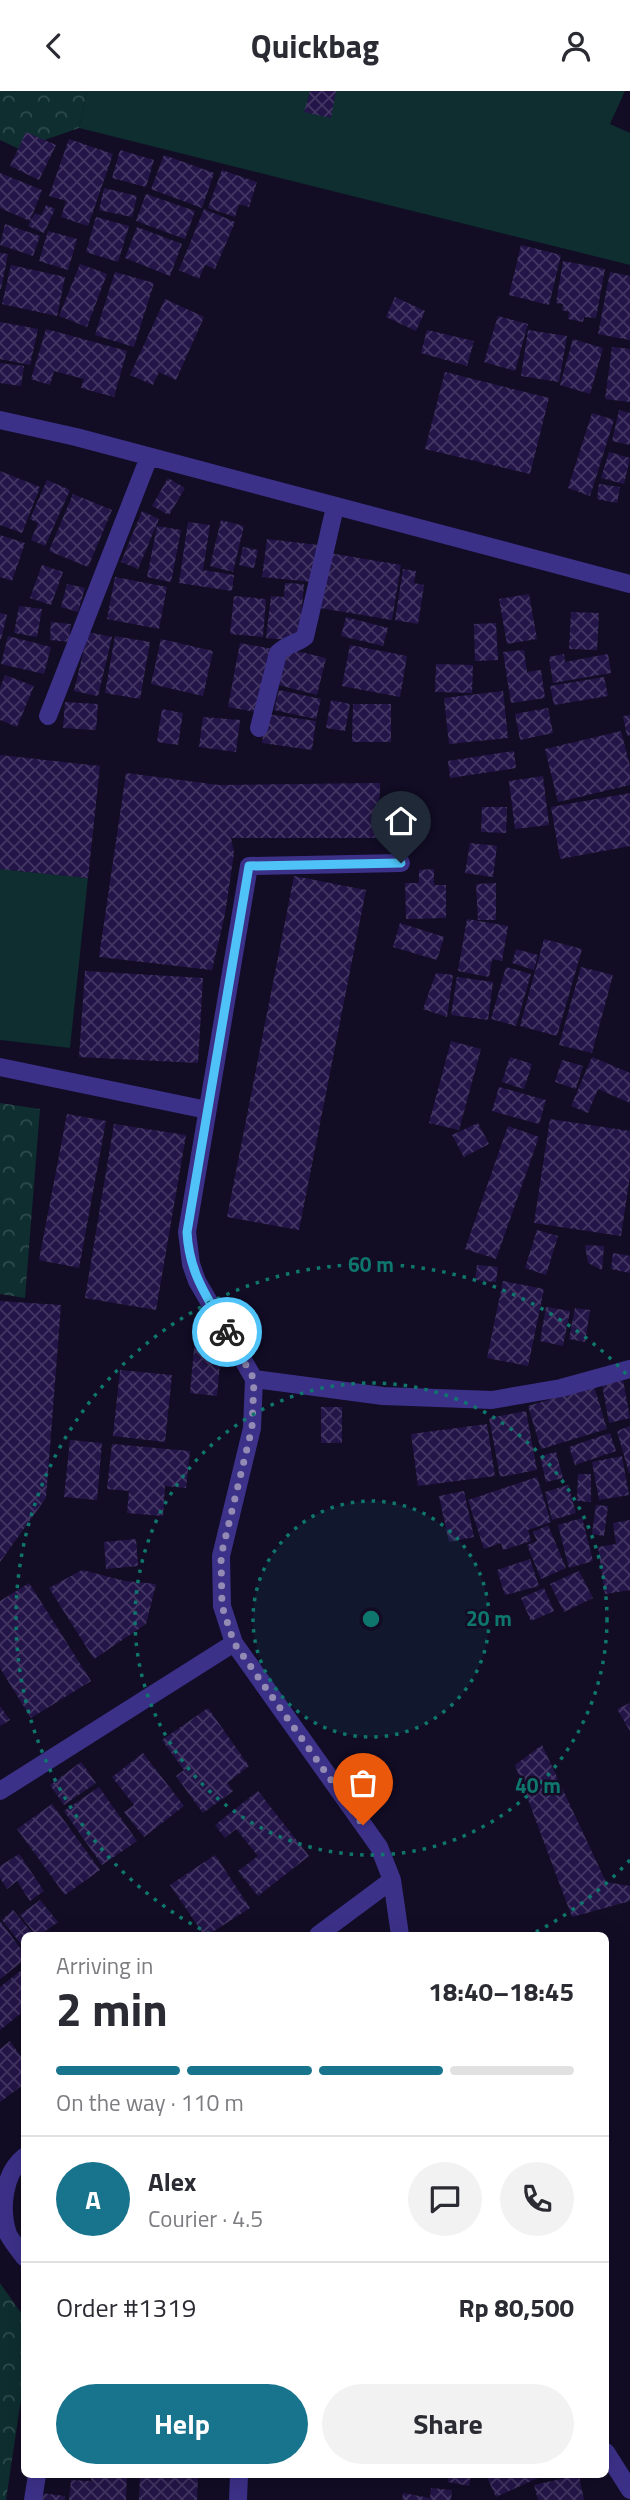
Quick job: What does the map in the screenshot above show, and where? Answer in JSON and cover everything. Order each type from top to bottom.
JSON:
[{"type":"street","points":[[0,420],[630,585]]},
{"type":"street","points":[[48,716],[149,457]]},
{"type":"street","points":[[259,728],[278,653],[304,637],[335,507]]},
{"type":"street","points":[[400,1932],[392,1880],[379,1847],[234,1643],[222,1606],[221,1556],[252,1428],[254,1379],[197,1281],[188,1249],[187,1232],[249,866],[401,863]]},
{"type":"street","points":[[0,1067],[207,1109]]},
{"type":"street","points":[[254,1379],[383,1396],[492,1400],[561,1388],[630,1369]]},
{"type":"street","points":[[0,1791],[234,1643]]},
{"type":"street","points":[[322,1932],[392,1880]]},
{"type":"street","points":[[21,2160],[6,2183],[1,2205],[7,2234],[21,2253]]},
{"type":"street","points":[[609,2457],[630,2490]]},
{"type":"street","points":[[33,2500],[37,2478]]},
{"type":"street","points":[[238,2500],[239,2478]]},
{"type":"green space","points":[[0,91],[87,91],[79,128],[19,149],[0,140]]},
{"type":"green space","points":[[87,91],[625,91],[610,124],[630,133],[630,265],[79,128]]},
{"type":"green space","points":[[0,869],[88,878],[70,1048],[0,1040]]},
{"type":"green space","points":[[0,1103],[40,1109],[25,1298],[0,1294]]},
{"type":"green space","points":[[0,2283],[21,2313],[21,2399],[6,2500],[0,2500]]},
{"type":"building","points":[[310,91],[336,91],[331,118],[304,112]]},
{"type":"building","points":[[26,132],[56,145],[39,180],[10,166]]},
{"type":"building","points":[[69,139],[113,154],[88,226],[61,217],[66,201],[49,196]]},
{"type":"building","points":[[120,150],[154,160],[146,187],[112,178]]},
{"type":"building","points":[[164,155],[214,173],[202,208],[151,189]]},
{"type":"building","points":[[222,170],[257,182],[249,207],[239,204],[235,217],[208,208]]},
{"type":"building","points":[[0,173],[42,190],[30,221],[0,208]]},
{"type":"building","points":[[104,188],[137,196],[132,217],[99,210]]},
{"type":"building","points":[[146,194],[195,211],[185,239],[136,221]]},
{"type":"building","points":[[46,205],[55,209],[44,233],[28,226],[35,213],[41,216]]},
{"type":"building","points":[[204,209],[235,222],[215,269],[205,265],[199,279],[179,270]]},
{"type":"building","points":[[96,217],[129,226],[118,262],[86,252]]},
{"type":"building","points":[[5,224],[40,236],[33,256],[0,245]]},
{"type":"building","points":[[137,227],[182,244],[170,276],[125,258]]},
{"type":"building","points":[[48,231],[77,239],[68,270],[39,261]]},
{"type":"building","points":[[521,245],[561,255],[549,305],[509,295]]},
{"type":"building","points":[[0,253],[8,254],[1,289],[0,289]]},
{"type":"building","points":[[563,261],[605,269],[596,318],[584,317],[583,322],[568,319],[569,312],[562,310],[563,304],[556,303]]},
{"type":"building","points":[[80,264],[107,274],[87,327],[59,316]]},
{"type":"building","points":[[11,265],[65,277],[57,316],[2,304]]},
{"type":"building","points":[[115,272],[154,283],[134,347],[95,335]]},
{"type":"building","points":[[610,272],[630,276],[630,340],[598,334]]},
{"type":"building","points":[[395,297],[425,311],[416,331],[386,317]]},
{"type":"building","points":[[165,299],[204,317],[176,380],[159,372],[153,385],[130,375]]},
{"type":"building","points":[[498,316],[528,324],[515,371],[484,362]]},
{"type":"building","points":[[0,322],[38,329],[30,365],[0,359]]},
{"type":"building","points":[[46,329],[127,351],[114,397],[81,388],[84,379],[54,371],[50,385],[31,379]]},
{"type":"building","points":[[427,330],[474,341],[467,366],[421,353]]},
{"type":"building","points":[[528,330],[567,336],[559,382],[521,376]]},
{"type":"building","points":[[573,339],[603,348],[590,394],[560,385]]},
{"type":"building","points":[[612,347],[630,349],[630,402],[605,399]]},
{"type":"building","points":[[0,363],[24,366],[21,386],[0,383]]},
{"type":"building","points":[[445,372],[549,398],[530,474],[425,449]]},
{"type":"building","points":[[619,410],[630,413],[630,445],[612,441]]},
{"type":"building","points":[[592,413],[614,420],[590,496],[568,488]]},
{"type":"building","points":[[609,452],[630,458],[624,484],[601,478]]},
{"type":"building","points":[[0,471],[40,487],[22,533],[0,525]]},
{"type":"building","points":[[168,478],[185,488],[169,515],[152,506]]},
{"type":"building","points":[[47,480],[70,490],[45,546],[31,540],[38,523],[30,519]]},
{"type":"building","points":[[599,484],[620,487],[617,503],[597,499]]},
{"type":"building","points":[[73,494],[112,510],[88,567],[49,551]]},
{"type":"building","points":[[142,511],[159,519],[138,569],[121,562]]},
{"type":"building","points":[[221,520],[244,526],[233,572],[210,566]]},
{"type":"building","points":[[188,522],[210,525],[203,570],[234,575],[232,591],[179,583]]},
{"type":"building","points":[[157,526],[181,530],[171,582],[147,577]]},
{"type":"building","points":[[0,535],[25,543],[12,581],[0,577]]},
{"type":"building","points":[[267,539],[318,545],[313,582],[262,577]]},
{"type":"building","points":[[243,547],[258,550],[254,568],[239,565]]},
{"type":"building","points":[[329,553],[401,565],[392,620],[320,608]]},
{"type":"building","points":[[42,565],[63,572],[51,605],[30,598]]},
{"type":"building","points":[[403,569],[416,571],[414,583],[424,585],[418,624],[395,620]]},
{"type":"building","points":[[115,577],[167,587],[159,629],[107,619]]},
{"type":"building","points":[[285,583],[304,584],[299,641],[266,638],[271,596],[284,597]]},
{"type":"building","points":[[67,584],[85,588],[78,612],[61,607]]},
{"type":"building","points":[[529,594],[537,639],[507,644],[499,599]]},
{"type":"building","points":[[234,596],[266,599],[263,637],[230,634]]},
{"type":"building","points":[[19,606],[42,609],[37,637],[14,633]]},
{"type":"building","points":[[571,612],[599,613],[597,650],[569,649]]},
{"type":"building","points":[[0,613],[7,615],[1,639],[0,639]]},
{"type":"building","points":[[346,617],[388,628],[383,646],[341,636]]},
{"type":"building","points":[[51,622],[71,624],[69,642],[50,640]]},
{"type":"building","points":[[496,623],[498,660],[475,661],[474,624]]},
{"type":"building","points":[[88,632],[112,637],[98,696],[74,691]]},
{"type":"building","points":[[8,636],[51,647],[44,674],[1,664]]},
{"type":"building","points":[[115,636],[150,642],[140,699],[105,693]]},
{"type":"building","points":[[161,639],[213,651],[203,696],[151,684]]},
{"type":"building","points":[[240,643],[273,649],[262,713],[228,707]]},
{"type":"building","points":[[350,645],[407,656],[400,697],[342,686]]},
{"type":"building","points":[[284,648],[326,658],[317,695],[275,684]]},
{"type":"building","points":[[524,650],[527,672],[541,670],[545,698],[511,703],[503,652]]},
{"type":"building","points":[[564,654],[565,662],[608,654],[611,673],[553,683],[549,657]]},
{"type":"building","points":[[436,664],[473,665],[472,693],[435,692]]},
{"type":"building","points":[[5,675],[34,686],[17,727],[0,720],[0,688]]},
{"type":"building","points":[[604,677],[608,696],[554,705],[550,686]]},
{"type":"building","points":[[279,690],[321,699],[316,719],[274,710]]},
{"type":"building","points":[[503,691],[508,738],[449,744],[444,698]]},
{"type":"building","points":[[331,700],[350,704],[345,731],[326,728]]},
{"type":"building","points":[[65,702],[98,704],[96,730],[63,728]]},
{"type":"building","points":[[353,704],[391,704],[391,742],[352,742]]},
{"type":"building","points":[[548,708],[553,733],[520,740],[515,714]]},
{"type":"building","points":[[162,709],[183,713],[178,745],[157,742]]},
{"type":"building","points":[[266,714],[316,721],[312,750],[262,743]]},
{"type":"building","points":[[630,715],[630,735],[627,736],[623,716]]},
{"type":"building","points":[[203,717],[240,720],[236,752],[199,747]]},
{"type":"building","points":[[621,731],[630,766],[630,785],[558,802],[545,749]]},
{"type":"building","points":[[514,751],[516,768],[450,778],[448,761]]},
{"type":"building","points":[[0,755],[100,766],[88,878],[0,869]]},
{"type":"building","points":[[126,773],[219,785],[380,783],[378,838],[231,838],[234,853],[225,914],[212,970],[99,957]]},
{"type":"building","points":[[543,776],[549,825],[515,829],[509,781]]},
{"type":"building","points":[[630,793],[630,846],[560,859],[551,807]]},
{"type":"building","points":[[482,807],[507,807],[506,833],[481,832]]},
{"type":"building","points":[[470,843],[497,846],[493,877],[465,873]]},
{"type":"building","points":[[434,869],[434,885],[446,885],[446,918],[406,919],[405,883],[419,883],[419,870]]},
{"type":"building","points":[[294,876],[366,890],[299,1230],[227,1217]]},
{"type":"building","points":[[496,883],[496,920],[478,920],[476,884]]},
{"type":"building","points":[[467,919],[508,926],[502,961],[492,959],[489,977],[458,971]]},
{"type":"building","points":[[400,923],[444,937],[437,960],[393,947]]},
{"type":"building","points":[[544,939],[582,949],[557,1036],[520,1026]]},
{"type":"building","points":[[516,949],[538,955],[534,970],[512,963]]},
{"type":"building","points":[[506,967],[531,974],[516,1026],[491,1019]]},
{"type":"building","points":[[581,967],[613,975],[592,1053],[559,1045]]},
{"type":"building","points":[[85,971],[203,978],[198,1063],[79,1057]]},
{"type":"building","points":[[436,973],[453,975],[447,1017],[423,1009]]},
{"type":"building","points":[[457,977],[493,982],[488,1020],[451,1015]]},
{"type":"building","points":[[451,1041],[481,1049],[459,1130],[429,1123]]},
{"type":"building","points":[[510,1057],[532,1064],[524,1089],[502,1082]]},
{"type":"building","points":[[592,1057],[630,1073],[630,1103],[598,1089],[588,1113],[571,1106]]},
{"type":"building","points":[[562,1060],[583,1066],[576,1089],[555,1082]]},
{"type":"building","points":[[499,1087],[546,1100],[539,1124],[492,1111]]},
{"type":"building","points":[[67,1114],[106,1121],[79,1268],[39,1260]]},
{"type":"building","points":[[550,1119],[630,1131],[630,1175],[621,1236],[534,1223]]},
{"type":"building","points":[[478,1123],[489,1144],[464,1157],[452,1135]]},
{"type":"building","points":[[114,1124],[186,1135],[156,1310],[85,1298]]},
{"type":"building","points":[[508,1126],[539,1137],[496,1259],[465,1249]]},
{"type":"building","points":[[537,1230],[558,1236],[546,1275],[525,1268]]},
{"type":"building","points":[[585,1245],[604,1246],[602,1270],[588,1263]]},
{"type":"building","points":[[613,1253],[630,1256],[630,1273],[611,1269]]},
{"type":"building","points":[[477,1265],[498,1267],[496,1282],[475,1280]]},
{"type":"building","points":[[503,1281],[544,1289],[528,1366],[487,1358]]},
{"type":"building","points":[[0,1301],[61,1305],[46,1498],[0,1562]]},
{"type":"building","points":[[546,1307],[570,1311],[563,1346],[540,1341]]},
{"type":"building","points":[[575,1308],[590,1310],[585,1342],[569,1339]]},
{"type":"building","points":[[195,1338],[222,1341],[217,1396],[190,1393]]},
{"type":"building","points":[[120,1370],[172,1375],[165,1442],[113,1436]]},
{"type":"building","points":[[623,1380],[630,1418],[609,1423],[602,1384]]},
{"type":"building","points":[[594,1386],[607,1429],[541,1449],[528,1406]]},
{"type":"building","points":[[321,1407],[342,1407],[342,1443],[321,1443]]},
{"type":"building","points":[[526,1411],[537,1470],[500,1477],[489,1418]]},
{"type":"building","points":[[487,1424],[495,1476],[418,1486],[411,1434]]},
{"type":"building","points":[[630,1426],[630,1473],[629,1473],[617,1431]]},
{"type":"building","points":[[610,1433],[616,1451],[575,1465],[569,1447]]},
{"type":"building","points":[[70,1440],[102,1443],[97,1500],[64,1497]]},
{"type":"building","points":[[112,1444],[190,1451],[186,1488],[165,1486],[163,1516],[127,1513],[129,1491],[107,1489]]},
{"type":"building","points":[[556,1452],[563,1478],[546,1482],[540,1456]]},
{"type":"building","points":[[622,1456],[629,1495],[599,1500],[592,1462]]},
{"type":"building","points":[[578,1474],[591,1474],[591,1502],[577,1501]]},
{"type":"building","points":[[537,1477],[551,1522],[528,1530],[531,1541],[503,1550],[501,1543],[484,1549],[468,1500]]},
{"type":"building","points":[[568,1485],[576,1513],[552,1520],[545,1492]]},
{"type":"building","points":[[464,1491],[474,1537],[449,1542],[439,1496]]},
{"type":"building","points":[[596,1505],[608,1506],[604,1536],[592,1534]]},
{"type":"building","points":[[582,1518],[593,1561],[569,1568],[558,1525]]},
{"type":"building","points":[[630,1520],[630,1590],[605,1594],[598,1547],[616,1544],[613,1523]]},
{"type":"building","points":[[548,1525],[566,1568],[541,1579],[527,1545],[537,1541],[533,1532]]},
{"type":"building","points":[[136,1539],[138,1566],[106,1569],[104,1542]]},
{"type":"building","points":[[530,1559],[539,1586],[505,1595],[497,1570]]},
{"type":"building","points":[[82,1570],[125,1581],[156,1584],[146,1624],[94,1659],[49,1588]]},
{"type":"building","points":[[579,1571],[593,1598],[564,1612],[550,1584]]},
{"type":"building","points":[[29,1583],[91,1681],[31,1718],[0,1668],[0,1601]]},
{"type":"building","points":[[544,1588],[554,1611],[531,1621],[521,1598]]},
{"type":"building","points":[[630,1703],[630,1731],[617,1709]]},
{"type":"building","points":[[0,1706],[10,1720],[0,1726]]},
{"type":"building","points":[[208,1708],[249,1766],[227,1783],[233,1791],[203,1813],[176,1776],[184,1770],[162,1740]]},
{"type":"building","points":[[542,1745],[606,1882],[630,1886],[630,1901],[572,1917],[515,1765]]},
{"type":"building","points":[[143,1753],[184,1806],[144,1837],[124,1812],[134,1805],[112,1777]]},
{"type":"building","points":[[81,1762],[96,1783],[64,1805],[50,1785]]},
{"type":"building","points":[[99,1787],[137,1841],[102,1865],[64,1811]]},
{"type":"building","points":[[258,1791],[309,1856],[258,1896],[238,1871],[258,1856],[236,1829],[225,1838],[215,1825]]},
{"type":"building","points":[[52,1804],[100,1870],[65,1895],[17,1829]]},
{"type":"building","points":[[19,1854],[44,1891],[30,1901],[17,1881],[7,1889],[0,1878],[0,1866]]},
{"type":"building","points":[[215,1855],[250,1908],[213,1932],[202,1932],[170,1885]]},
{"type":"building","points":[[40,1900],[58,1922],[44,1932],[34,1932],[20,1915]]},
{"type":"building","points":[[13,1910],[31,1932],[21,1932],[21,1944],[2,1920]]},
{"type":"building","points":[[0,1921],[21,1949],[21,1962],[0,1979]]},
{"type":"building","points":[[21,1970],[21,2013],[0,2030],[0,1987]]},
{"type":"building","points":[[10,2041],[21,2057],[21,2086],[0,2102],[0,2049]]},
{"type":"building","points":[[91,2478],[127,2478],[126,2500],[69,2500],[71,2480],[91,2481]]},
{"type":"building","points":[[140,2478],[198,2478],[197,2500],[139,2500]]},
{"type":"building","points":[[449,2478],[470,2478],[469,2486],[448,2482]]},
{"type":"building","points":[[487,2478],[538,2478],[496,2497]]},
{"type":"building","points":[[566,2478],[580,2478],[584,2500],[538,2500],[534,2485]]},
{"type":"building","points":[[431,2488],[452,2490],[451,2500],[402,2500],[403,2493],[430,2498]]},
{"type":"building","points":[[41,2493],[65,2496],[65,2500],[40,2500]]},
{"type":"way so far","points":[[227,1332],[254,1379],[252,1428],[221,1556],[222,1606],[234,1643],[363,1825]]},
{"type":"route","points":[[227,1332],[197,1281],[191,1264],[187,1232],[249,866],[401,863]]}]
